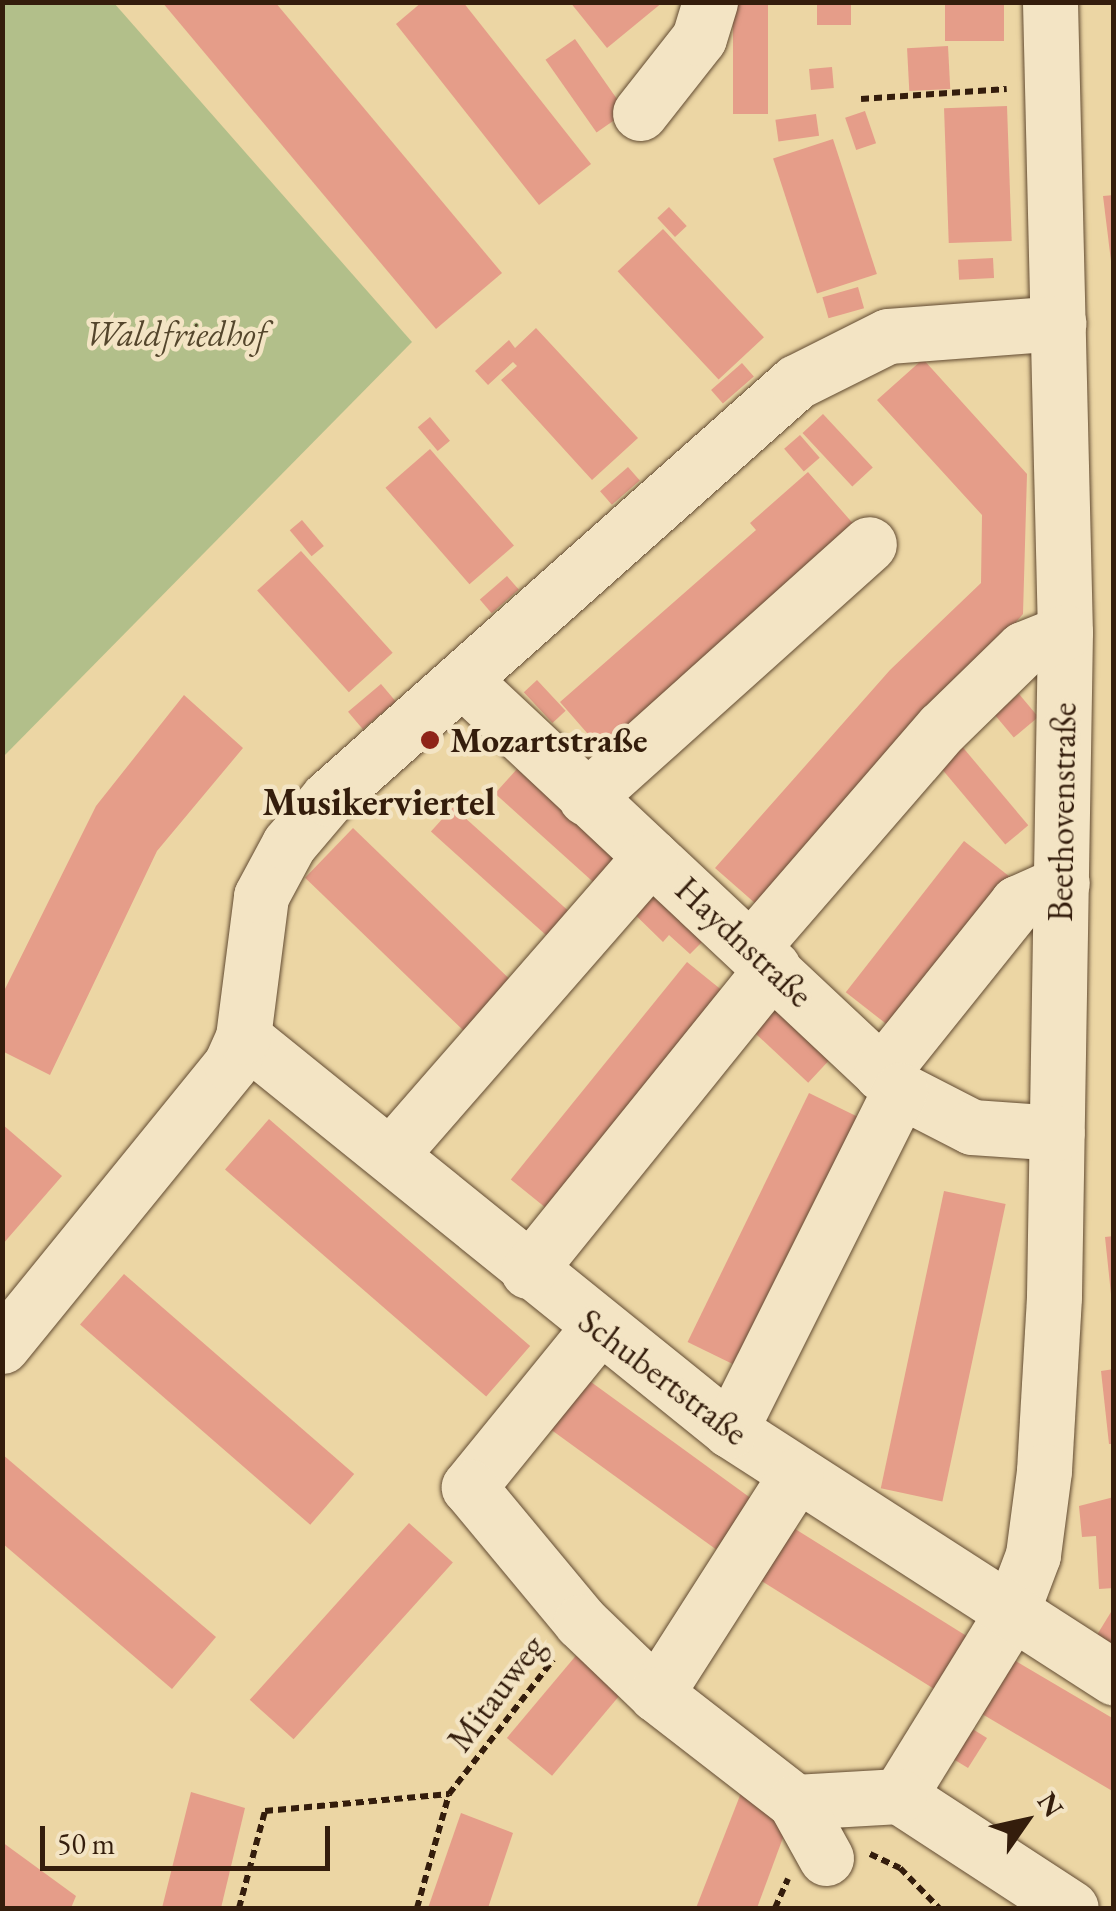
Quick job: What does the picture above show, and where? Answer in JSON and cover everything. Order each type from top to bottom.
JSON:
[{"type":"street","points":[[640,113],[699,38],[710,2]]},
{"type":"street","name":"Beethovenstraße","points":[[899,1796],[1010,1616],[1033,1555],[1044,1472],[1057,1132],[1065,632],[1050,2]]},
{"type":"street","points":[[2,1346],[231,1064],[243,1036],[261,896],[289,844],[328,798],[796,382],[828,361],[888,336],[1059,323]]},
{"type":"street","points":[[586,798],[869,544]]},
{"type":"street","points":[[528,1272],[762,957],[942,728],[1023,649],[1065,632]]},
{"type":"street","name":"Haydnstraße","points":[[464,681],[891,1081],[972,1127],[1057,1132]]},
{"type":"street","points":[[391,1154],[651,856]]},
{"type":"street","points":[[730,1430],[891,1081],[1016,903],[1062,883]]},
{"type":"street","name":"Schubertstraße","points":[[243,1036],[391,1154],[528,1272],[730,1430],[1010,1616],[1114,1677]]},
{"type":"street","points":[[598,1328],[469,1487],[581,1622],[656,1694],[796,1802],[846,1855]]},
{"type":"street","points":[[656,1694],[796,1475]]},
{"type":"street","points":[[796,1802],[899,1796],[1071,1908]]},
{"type":"path","points":[[861,98],[1053,84]]},
{"type":"path","name":"Mitauweg","points":[[418,1908],[449,1794],[581,1622]]},
{"type":"path","name":"Mitauweg","points":[[239,1908],[265,1810],[449,1794]]},
{"type":"path","points":[[846,1855],[900,1868],[939,1908]]},
{"type":"green space","name":"Waldfriedhof","points":[[3,2],[114,3],[412,342],[3,757]]},
{"type":"building","points":[[162,2],[275,2],[502,273],[436,329]]},
{"type":"building","points":[[422,2],[463,2],[591,164],[539,205],[396,24]]},
{"type":"building","points":[[570,2],[663,2],[607,48]]},
{"type":"building","points":[[733,2],[768,2],[768,114],[733,114]]},
{"type":"building","points":[[817,2],[851,2],[851,25],[817,25]]},
{"type":"building","points":[[945,2],[1004,2],[1004,41],[945,41]]},
{"type":"building","points":[[575,39],[626,112],[597,133],[546,60]]},
{"type":"building","points":[[948,46],[950,89],[909,91],[907,48]]},
{"type":"building","points":[[832,67],[834,88],[811,90],[809,69]]},
{"type":"building","points":[[1007,106],[1012,241],[949,243],[944,108]]},
{"type":"building","points":[[865,111],[876,143],[856,150],[845,118]]},
{"type":"building","points":[[816,114],[819,136],[778,141],[775,120]]},
{"type":"building","points":[[833,139],[877,274],[817,294],[773,158]]},
{"type":"building","points":[[1114,195],[1114,261],[1111,261],[1103,196]]},
{"type":"building","points":[[669,207],[687,226],[675,237],[657,218]]},
{"type":"building","points":[[663,229],[764,337],[719,380],[618,271]]},
{"type":"building","points":[[993,258],[994,278],[959,280],[958,260]]},
{"type":"building","points":[[858,287],[864,308],[828,318],[822,297]]},
{"type":"building","points":[[536,328],[638,438],[592,480],[501,380],[517,366],[513,362],[488,385],[475,371],[509,340],[515,348]]},
{"type":"building","points":[[923,359],[1027,474],[1023,614],[765,912],[715,868],[890,670],[981,583],[982,515],[877,400]]},
{"type":"building","points":[[742,363],[754,377],[723,403],[711,390]]},
{"type":"building","points":[[823,414],[873,467],[852,486],[803,433]]},
{"type":"building","points":[[430,417],[450,441],[438,451],[418,427]]},
{"type":"building","points":[[800,435],[820,458],[804,471],[784,449]]},
{"type":"building","points":[[430,449],[514,546],[469,584],[385,488]]},
{"type":"building","points":[[628,467],[640,481],[612,505],[600,491]]},
{"type":"building","points":[[808,472],[856,527],[608,757],[560,702],[756,530],[750,523]]},
{"type":"building","points":[[302,520],[324,546],[312,556],[290,530]]},
{"type":"building","points":[[301,551],[393,653],[349,692],[257,590]]},
{"type":"building","points":[[507,576],[519,590],[492,613],[480,600]]},
{"type":"building","points":[[537,680],[566,711],[552,723],[524,692]]},
{"type":"building","points":[[381,684],[396,702],[363,729],[348,712]]},
{"type":"building","points":[[1019,694],[1038,717],[1014,738],[994,715]]},
{"type":"building","points":[[184,695],[243,748],[157,851],[50,1075],[2,1051],[2,995],[96,806]]},
{"type":"building","points":[[955,738],[1028,825],[1005,845],[932,757]]},
{"type":"building","points":[[517,769],[620,862],[598,887],[495,794]]},
{"type":"building","points":[[453,807],[579,920],[557,945],[431,832]]},
{"type":"building","points":[[353,828],[513,982],[465,1032],[305,878]]},
{"type":"building","points":[[964,841],[1012,879],[894,1030],[846,992]]},
{"type":"building","points":[[640,878],[705,939],[690,954],[669,935],[663,942],[620,900]]},
{"type":"building","points":[[687,962],[734,1000],[557,1217],[511,1180]]},
{"type":"building","points":[[765,1000],[829,1060],[808,1083],[744,1023]]},
{"type":"building","points":[[809,1093],[864,1120],[742,1369],[688,1342]]},
{"type":"building","points":[[269,1119],[530,1346],[486,1397],[225,1170]]},
{"type":"building","points":[[2,1124],[62,1176],[2,1245]]},
{"type":"building","points":[[944,1191],[1006,1204],[942,1501],[881,1488]]},
{"type":"building","points":[[1114,1236],[1114,1294],[1111,1294],[1105,1237]]},
{"type":"building","points":[[124,1274],[354,1474],[310,1525],[80,1325]]},
{"type":"building","points":[[1114,1369],[1114,1444],[1109,1444],[1101,1371]]},
{"type":"building","points":[[580,1374],[752,1499],[716,1549],[544,1424]]},
{"type":"building","points":[[2,1454],[216,1637],[172,1689],[2,1543]]},
{"type":"building","points":[[1114,1497],[1114,1588],[1099,1589],[1096,1536],[1082,1537],[1079,1506]]},
{"type":"building","points":[[409,1523],[453,1562],[294,1739],[250,1700]]},
{"type":"building","points":[[792,1527],[973,1640],[940,1692],[759,1580]]},
{"type":"building","points":[[1111,1612],[1114,1613],[1114,1656],[1092,1643]]},
{"type":"building","points":[[584,1646],[629,1684],[552,1776],[507,1738]]},
{"type":"building","points":[[1009,1657],[1114,1719],[1114,1792],[977,1711]]},
{"type":"building","points":[[966,1725],[987,1738],[968,1768],[940,1751]]},
{"type":"building","points":[[191,1792],[245,1808],[221,1908],[162,1908]]},
{"type":"building","points":[[741,1793],[791,1816],[757,1908],[696,1908]]},
{"type":"building","points":[[461,1813],[513,1833],[488,1908],[428,1908]]},
{"type":"building","points":[[2,1842],[76,1896],[71,1908],[2,1908]]},
{"type":"place","name":"Mozartstraße","points":[[430,740]]},
{"type":"district","name":"Musikerviertel","points":[[379,802]]}]
